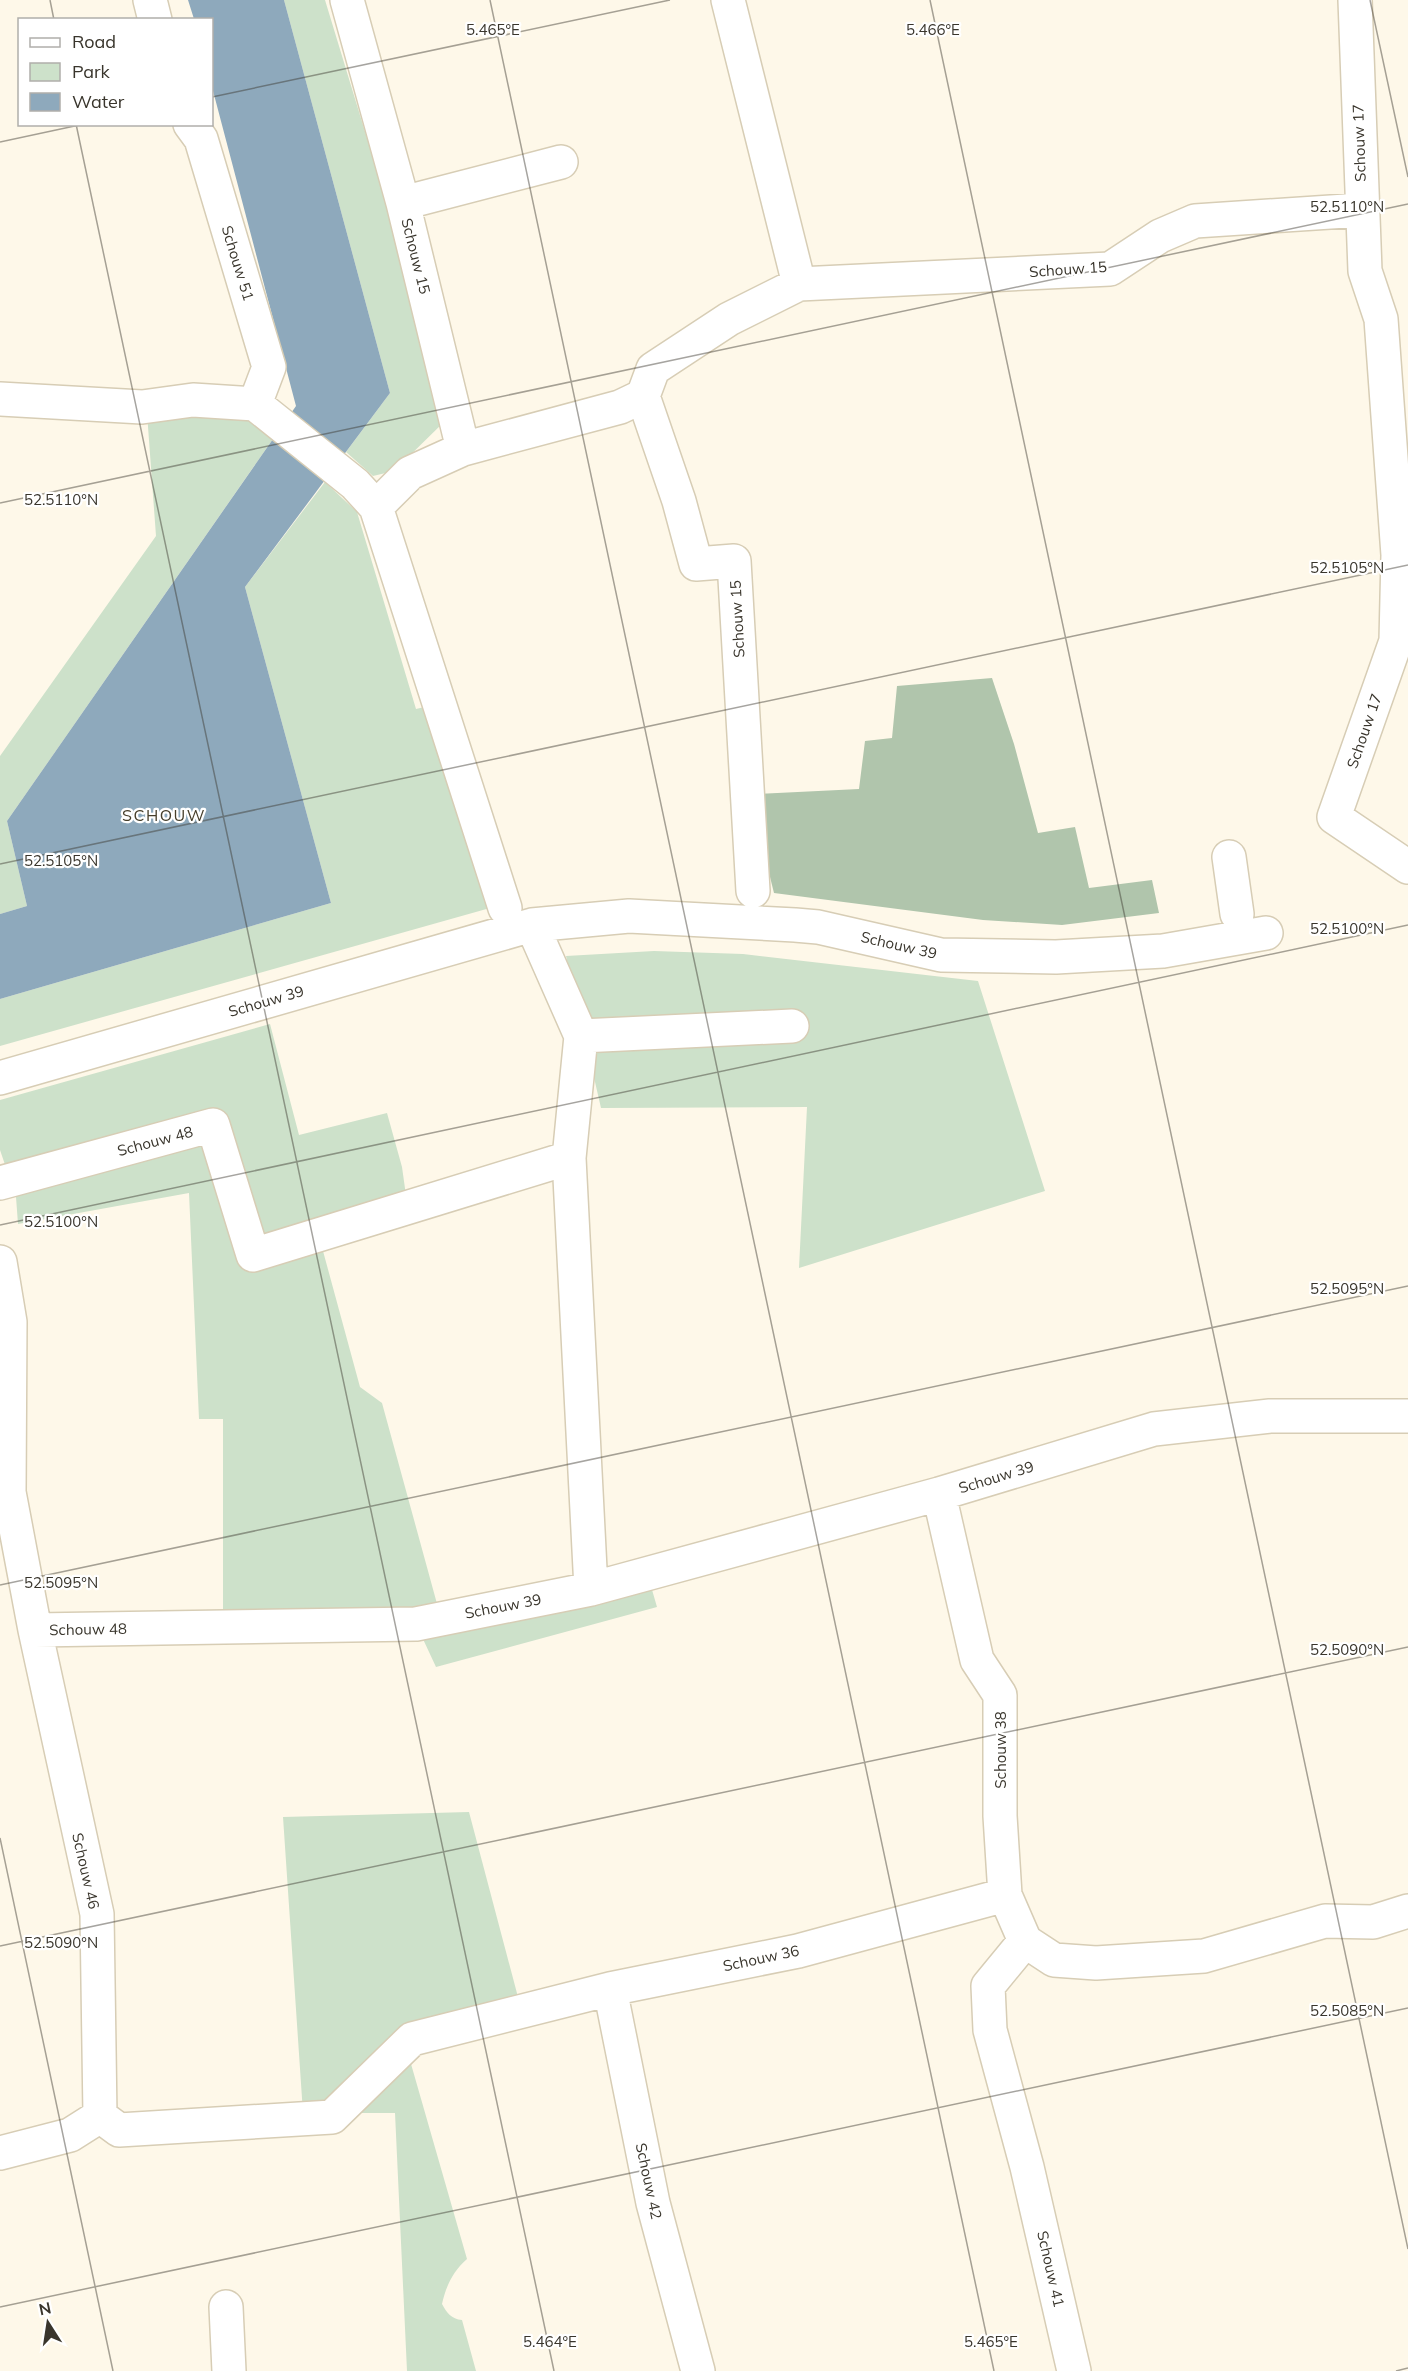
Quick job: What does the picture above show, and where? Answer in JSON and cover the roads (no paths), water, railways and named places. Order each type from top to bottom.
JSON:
[{"type":"street","points":[[150,0],[154,18]]},
{"type":"street","name":"Schouw 15","points":[[347,0],[403,202],[463,449]]},
{"type":"street","points":[[728,0],[799,284]]},
{"type":"street","name":"Schouw 17","points":[[1355,0],[1365,271],[1394,319],[1403,554],[1396,641],[1334,817],[1408,867]]},
{"type":"street","name":"Schouw 51","points":[[191,126],[201,139],[269,367],[263,410]]},
{"type":"street","name":"Schouw 15","points":[[403,202],[561,162]]},
{"type":"street","name":"Schouw 15","points":[[753,891],[734,561],[696,564],[680,501],[643,396],[653,369],[729,319],[799,284],[1110,269],[1160,236],[1194,221],[1361,210]]},
{"type":"street","points":[[365,495],[463,449],[620,408],[643,396]]},
{"type":"street","points":[[0,399],[142,407],[193,400],[263,410],[365,495],[505,908]]},
{"type":"street","points":[[1228,857],[1237,914]]},
{"type":"street","name":"Schouw 39","points":[[0,1077],[532,925],[628,916],[783,924],[818,927],[941,955],[1056,957],[1163,951],[1266,933]]},
{"type":"street","points":[[532,925],[582,1036],[570,1158],[591,1589]]},
{"type":"street","points":[[582,1036],[792,1026]]},
{"type":"street","name":"Schouw 48","points":[[0,1184],[213,1125],[253,1255],[570,1158]]},
{"type":"street","name":"Schouw 48","points":[[0,1262],[5,1324],[9,1492],[35,1630],[416,1624]]},
{"type":"street","name":"Schouw 39","points":[[416,1624],[591,1589],[939,1494],[1155,1429],[1270,1416],[1408,1416]]},
{"type":"street","name":"Schouw 38","points":[[939,1494],[977,1660],[1000,1695],[1000,1816],[1005,1895],[1025,1941]]},
{"type":"street","name":"Schouw 46","points":[[35,1630],[97,1914],[100,2116]]},
{"type":"street","name":"Schouw 36","points":[[100,2116],[119,2130],[332,2117],[412,2039],[514,2011],[610,1989],[798,1951],[1005,1895]]},
{"type":"street","points":[[1025,1941],[1054,1960],[1096,1963],[1204,1956],[1325,1921],[1373,1922],[1408,1911]]},
{"type":"street","name":"Schouw 41","points":[[1025,1941],[988,1986],[990,2030],[1027,2167],[1074,2371]]},
{"type":"street","name":"Schouw 42","points":[[610,1989],[653,2203],[698,2371]]},
{"type":"street","points":[[0,2153],[70,2135],[100,2116]]},
{"type":"street","points":[[226,2307],[229,2371]]},
{"type":"water","points":[[188,0],[284,0],[390,393],[245,587],[331,903],[0,999],[0,914],[27,906],[7,821],[296,406],[213,91],[213,18],[194,18]]},
{"type":"district","name":"SCHOUW","points":[[164,815]]}]
